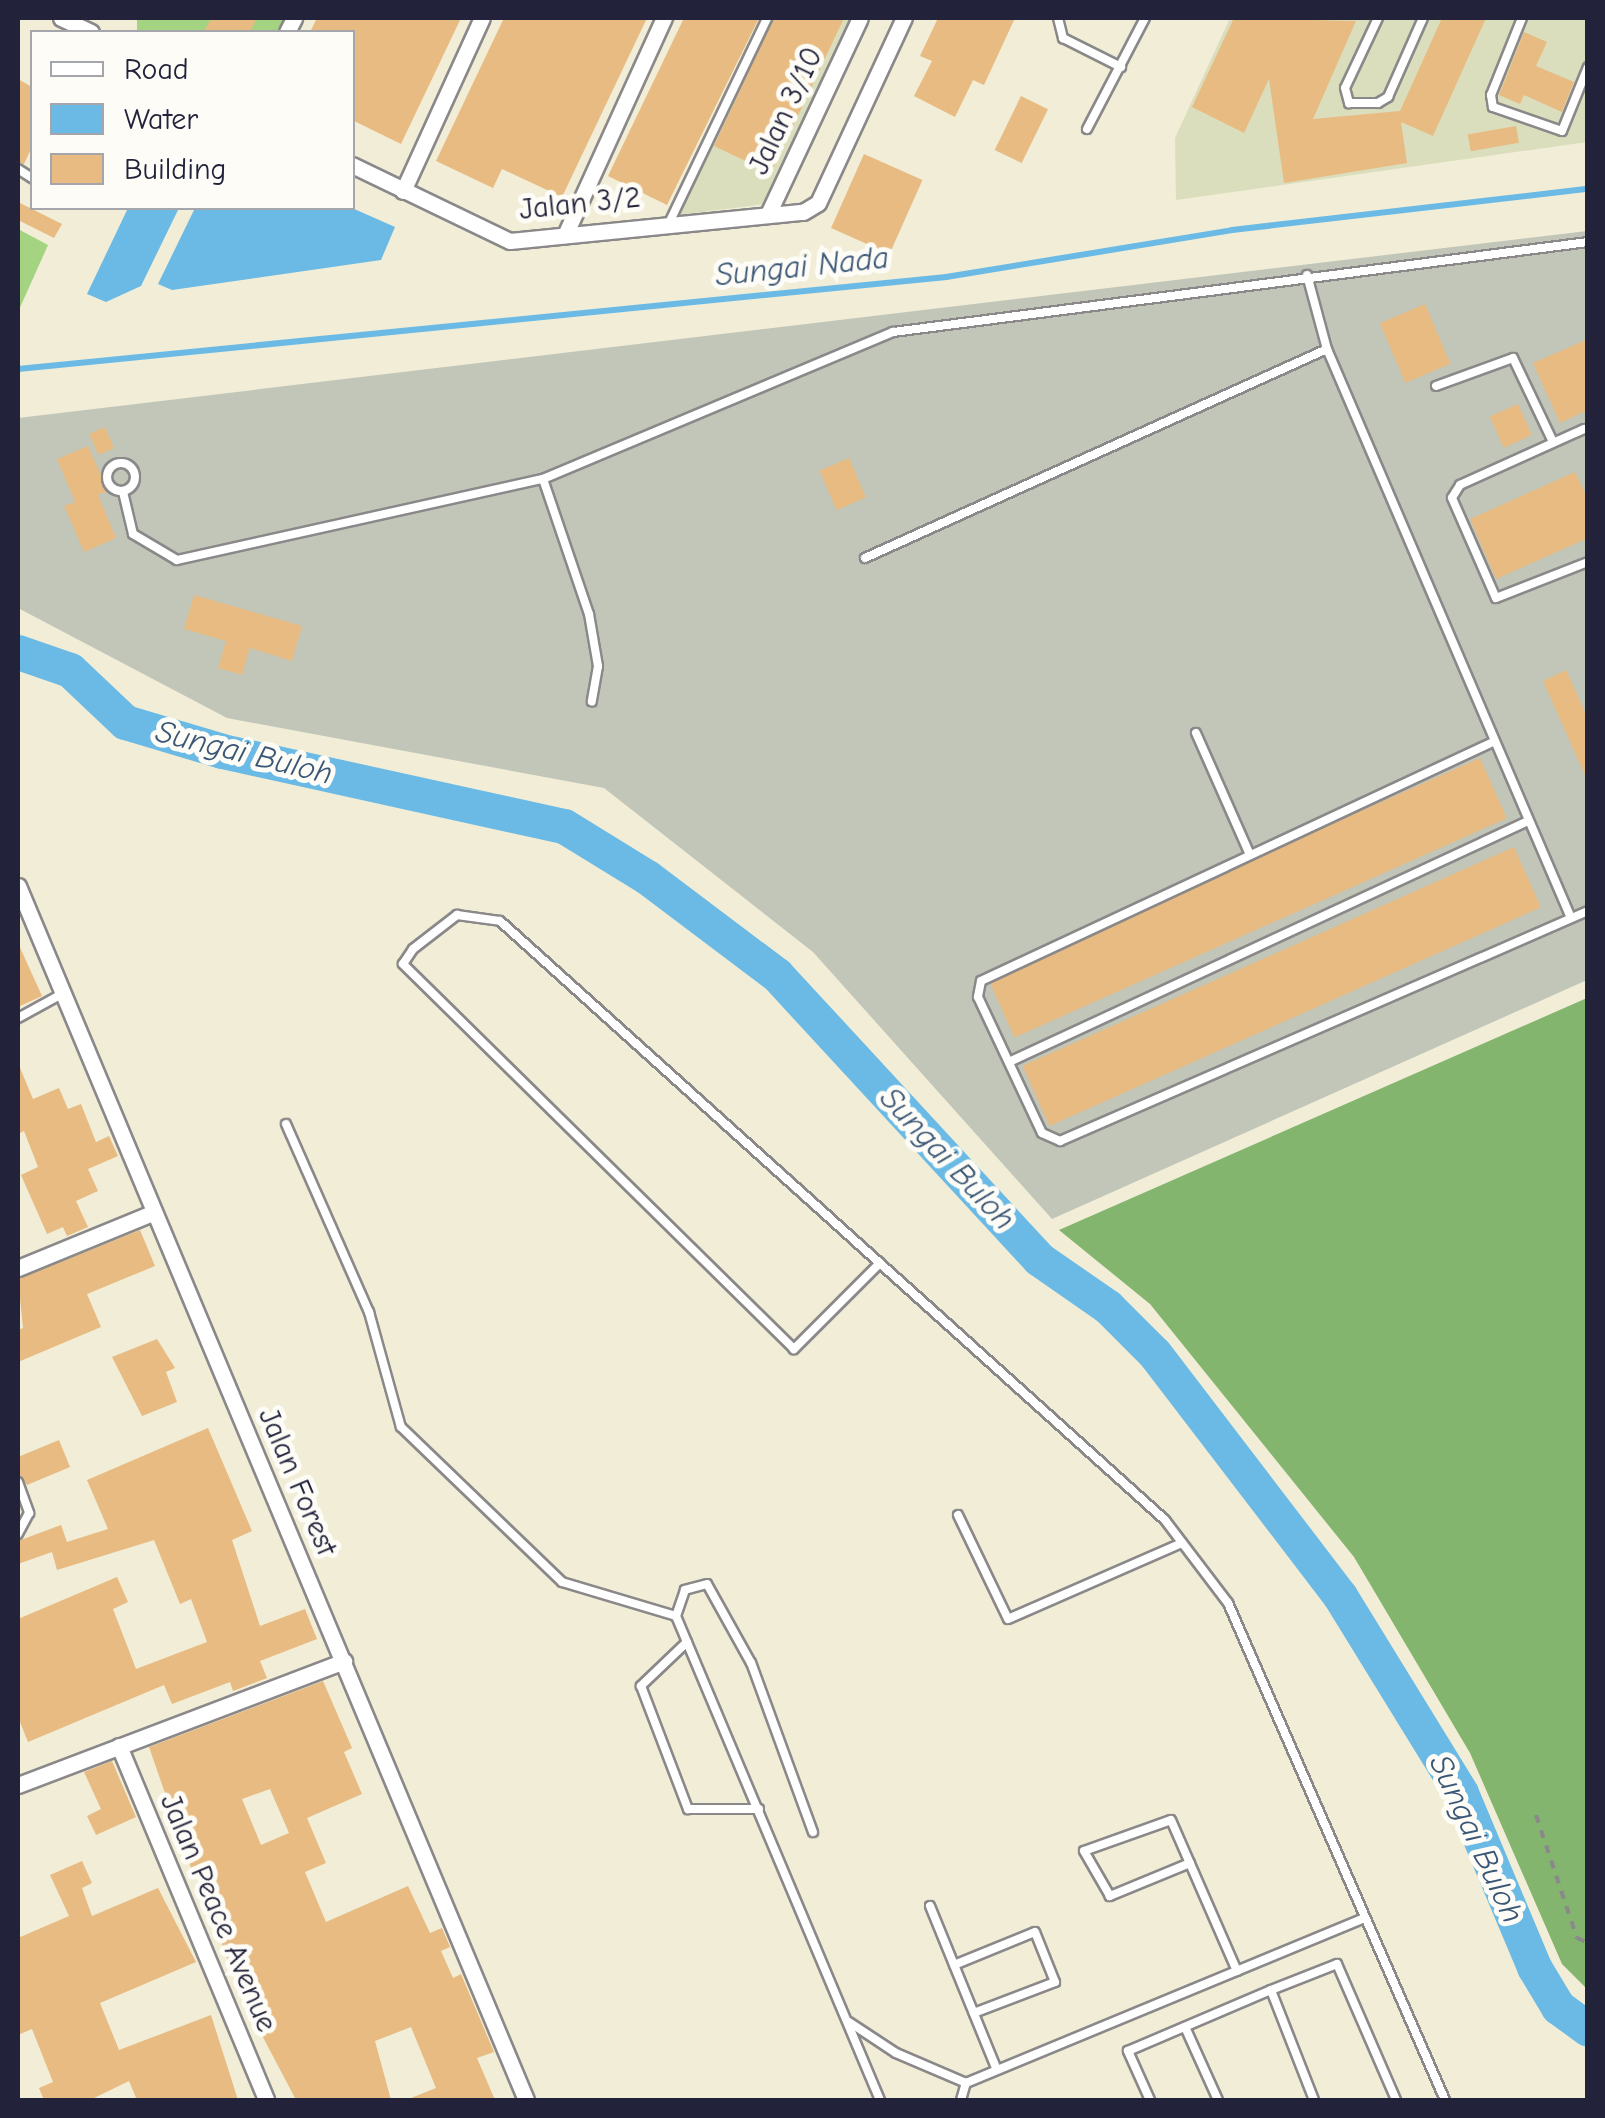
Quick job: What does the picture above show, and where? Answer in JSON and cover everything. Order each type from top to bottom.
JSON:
[{"type":"street","points":[[61,18],[86,30]]},
{"type":"street","points":[[403,191],[482,18]]},
{"type":"street","points":[[565,235],[664,18]]},
{"type":"street","name":"Jalan 3/10","points":[[860,18],[769,212],[803,212],[818,203],[904,18]]},
{"type":"street","name":"Jalan 3/2","points":[[355,167],[510,241],[769,212]]},
{"type":"street","name":"Jalan Forest","points":[[18,886],[58,996],[344,1660],[526,2100]]},
{"type":"street","points":[[18,1268],[152,1213]]},
{"type":"street","points":[[18,1785],[344,1660]]},
{"type":"street","name":"Jalan Peace Avenue","points":[[119,1746],[266,2100]]},
{"type":"lane","points":[[670,223],[767,18]]},
{"type":"lane","points":[[1058,18],[1063,38],[1121,67]]},
{"type":"lane","points":[[1087,128],[1145,18]]},
{"type":"lane","points":[[1378,18],[1345,88],[1349,103],[1378,104],[1388,96],[1423,18]]},
{"type":"lane","points":[[1522,18],[1491,95],[1493,106],[1562,131],[1588,67]]},
{"type":"lane","points":[[123,492],[133,534],[177,560],[543,479],[894,332],[1306,275],[1588,242]]},
{"type":"lane","points":[[1306,275],[1326,348],[1571,918]]},
{"type":"lane","points":[[866,558],[1326,348]]},
{"type":"lane","points":[[1436,386],[1513,358],[1553,442]]},
{"type":"lane","points":[[1586,431],[1460,485],[1453,503],[1496,598],[1585,563],[1588,577]]},
{"type":"lane","points":[[543,479],[589,614],[598,666],[592,701]]},
{"type":"lane","points":[[1196,733],[1250,855]]},
{"type":"lane","points":[[1493,742],[980,981],[978,997],[1042,1134],[1060,1140],[1588,912]]},
{"type":"lane","points":[[1009,1062],[1528,821]]},
{"type":"lane","points":[[880,1263],[794,1349],[404,964],[412,949],[457,914],[500,920],[1165,1520],[1228,1603],[1445,2100]]},
{"type":"lane","points":[[18,1018],[58,996]]},
{"type":"lane","points":[[286,1124],[363,1296],[400,1426],[562,1582],[676,1616]]},
{"type":"lane","points":[[18,1482],[29,1513],[18,1534]]},
{"type":"lane","points":[[958,1516],[1008,1619],[1182,1543]]},
{"type":"lane","points":[[813,1832],[750,1663],[707,1584],[685,1590],[676,1616],[880,2100]]},
{"type":"lane","points":[[687,1642],[641,1686],[688,1809],[758,1809]]},
{"type":"lane","points":[[1190,1863],[1110,1896],[1084,1851],[1171,1820],[1190,1863],[1237,1971]]},
{"type":"lane","points":[[930,1906],[997,2070]]},
{"type":"lane","points":[[849,2022],[896,2054],[966,2083],[1366,1918]]},
{"type":"lane","points":[[954,1964],[1035,1932],[1056,1982],[974,2012]]},
{"type":"lane","points":[[1150,2100],[1128,2051],[1337,1964],[1396,2100]]},
{"type":"lane","points":[[1272,1990],[1314,2100]]},
{"type":"lane","points":[[1185,2027],[1218,2100]]},
{"type":"lane","points":[[961,2100],[966,2083]]},
{"type":"path","points":[[1536,1815],[1578,1938],[1588,1943]]},
{"type":"shaded area","points":[[773,18],[850,18],[765,204],[678,215]]},
{"type":"shaded area","points":[[1230,18],[1587,18],[1587,142],[1176,200],[1175,138]]},
{"type":"shaded area","points":[[1587,231],[1587,980],[1052,1219],[813,952],[604,788],[227,718],[18,608],[18,418]]},
{"type":"green space","points":[[137,18],[283,18],[283,30],[137,30]]},
{"type":"green space","points":[[18,229],[48,245],[18,312]]},
{"type":"green space","points":[[1587,998],[1587,1989],[1562,1964],[1470,1753],[1354,1557],[1150,1304],[1059,1230]]},
{"type":"water","points":[[355,209],[395,227],[381,260],[172,290],[158,284],[194,210]]},
{"type":"water","points":[[127,210],[178,210],[141,286],[106,302],[87,294]]},
{"type":"building","points":[[211,18],[257,18],[251,30],[205,30]]},
{"type":"building","points":[[317,18],[461,18],[401,144],[355,121],[355,30],[311,30]]},
{"type":"building","points":[[504,18],[647,18],[562,197],[502,169],[493,188],[436,161]]},
{"type":"building","points":[[684,18],[759,18],[667,205],[608,176]]},
{"type":"building","points":[[774,18],[844,18],[771,173],[714,146]]},
{"type":"building","points":[[938,18],[1015,18],[984,85],[973,80],[955,117],[914,96],[932,61],[920,56]]},
{"type":"building","points":[[1234,18],[1356,21],[1313,119],[1400,111],[1442,18],[1486,18],[1433,136],[1401,122],[1407,163],[1284,183],[1269,79],[1244,133],[1192,107]]},
{"type":"building","points":[[1524,32],[1547,42],[1536,66],[1574,82],[1562,112],[1524,95],[1520,104],[1499,95]]},
{"type":"building","points":[[18,79],[30,86],[30,151],[24,164],[18,162]]},
{"type":"building","points":[[1021,96],[1048,109],[1022,163],[995,150]]},
{"type":"building","points":[[1516,126],[1519,143],[1471,151],[1468,135]]},
{"type":"building","points":[[864,154],[922,180],[890,254],[831,228]]},
{"type":"building","points":[[18,202],[62,224],[54,238],[18,220]]},
{"type":"building","points":[[1425,304],[1450,364],[1405,383],[1380,323]]},
{"type":"building","points":[[1588,339],[1588,410],[1560,423],[1533,363]]},
{"type":"building","points":[[1518,404],[1532,435],[1504,448],[1490,417]]},
{"type":"building","points":[[105,427],[114,448],[98,455],[89,434]]},
{"type":"building","points":[[88,446],[108,491],[98,495],[116,538],[84,552],[64,506],[75,502],[57,459]]},
{"type":"building","points":[[849,458],[866,498],[836,510],[820,471]]},
{"type":"building","points":[[1575,472],[1588,500],[1588,538],[1496,579],[1470,519]]},
{"type":"building","points":[[194,595],[302,626],[292,661],[250,648],[242,675],[218,668],[226,641],[184,629]]},
{"type":"building","points":[[1566,670],[1588,719],[1588,782],[1543,681]]},
{"type":"building","points":[[1480,758],[1507,818],[1014,1038],[988,977]]},
{"type":"building","points":[[1514,847],[1541,907],[1049,1126],[1023,1066]]},
{"type":"building","points":[[18,943],[42,996],[18,1007]]},
{"type":"building","points":[[18,1063],[33,1099],[59,1088],[68,1109],[81,1104],[96,1142],[109,1136],[118,1156],[88,1169],[98,1191],[76,1201],[88,1227],[67,1236],[63,1227],[47,1234],[21,1175],[38,1167],[24,1131],[18,1134]]},
{"type":"building","points":[[140,1230],[155,1266],[87,1294],[101,1327],[18,1362],[18,1330],[23,1328],[18,1279]]},
{"type":"building","points":[[157,1339],[175,1368],[166,1372],[177,1402],[142,1416],[112,1357]]},
{"type":"building","points":[[208,1428],[252,1531],[232,1540],[260,1626],[305,1609],[317,1639],[260,1661],[267,1678],[233,1691],[230,1682],[172,1704],[164,1685],[28,1742],[18,1717],[18,1619],[117,1577],[128,1602],[113,1609],[136,1669],[207,1642],[191,1599],[180,1604],[154,1540],[57,1570],[52,1552],[18,1564],[18,1541],[61,1525],[67,1542],[108,1529],[87,1480]]},
{"type":"building","points":[[59,1440],[70,1467],[27,1485],[18,1475],[18,1457]]},
{"type":"building","points":[[323,1681],[352,1748],[344,1752],[362,1794],[307,1818],[326,1863],[305,1872],[326,1922],[408,1886],[430,1933],[442,1928],[450,1947],[441,1951],[453,1978],[461,1974],[494,2052],[477,2058],[495,2100],[406,2100],[436,2088],[411,2027],[375,2041],[391,2100],[296,2100],[245,2003],[264,1995],[252,1967],[233,1975],[212,1916],[223,1912],[204,1862],[191,1868],[149,1747]],"holes":[[[270,1789],[289,1833],[261,1845],[242,1799]]]},
{"type":"building","points":[[112,1761],[136,1817],[96,1835],[87,1816],[101,1809],[84,1772]]},
{"type":"building","points":[[82,1861],[92,1883],[82,1888],[92,1916],[158,1888],[196,1962],[100,2003],[119,2050],[211,2015],[238,2100],[137,2100],[129,2081],[90,2100],[44,2100],[39,2088],[53,2082],[32,2029],[18,2035],[18,1938],[69,1916],[50,1875]]},
{"type":"waterway","name":"Sungai Nada","points":[[18,369],[946,277],[1232,230],[1588,189]]},
{"type":"waterway","name":"Sungai Buloh","points":[[18,652],[70,670],[125,722],[222,751],[564,826],[647,877],[777,975],[1039,1259],[1108,1307],[1155,1354],[1340,1596],[1461,1793],[1534,1967],[1558,2007],[1588,2029]]}]
